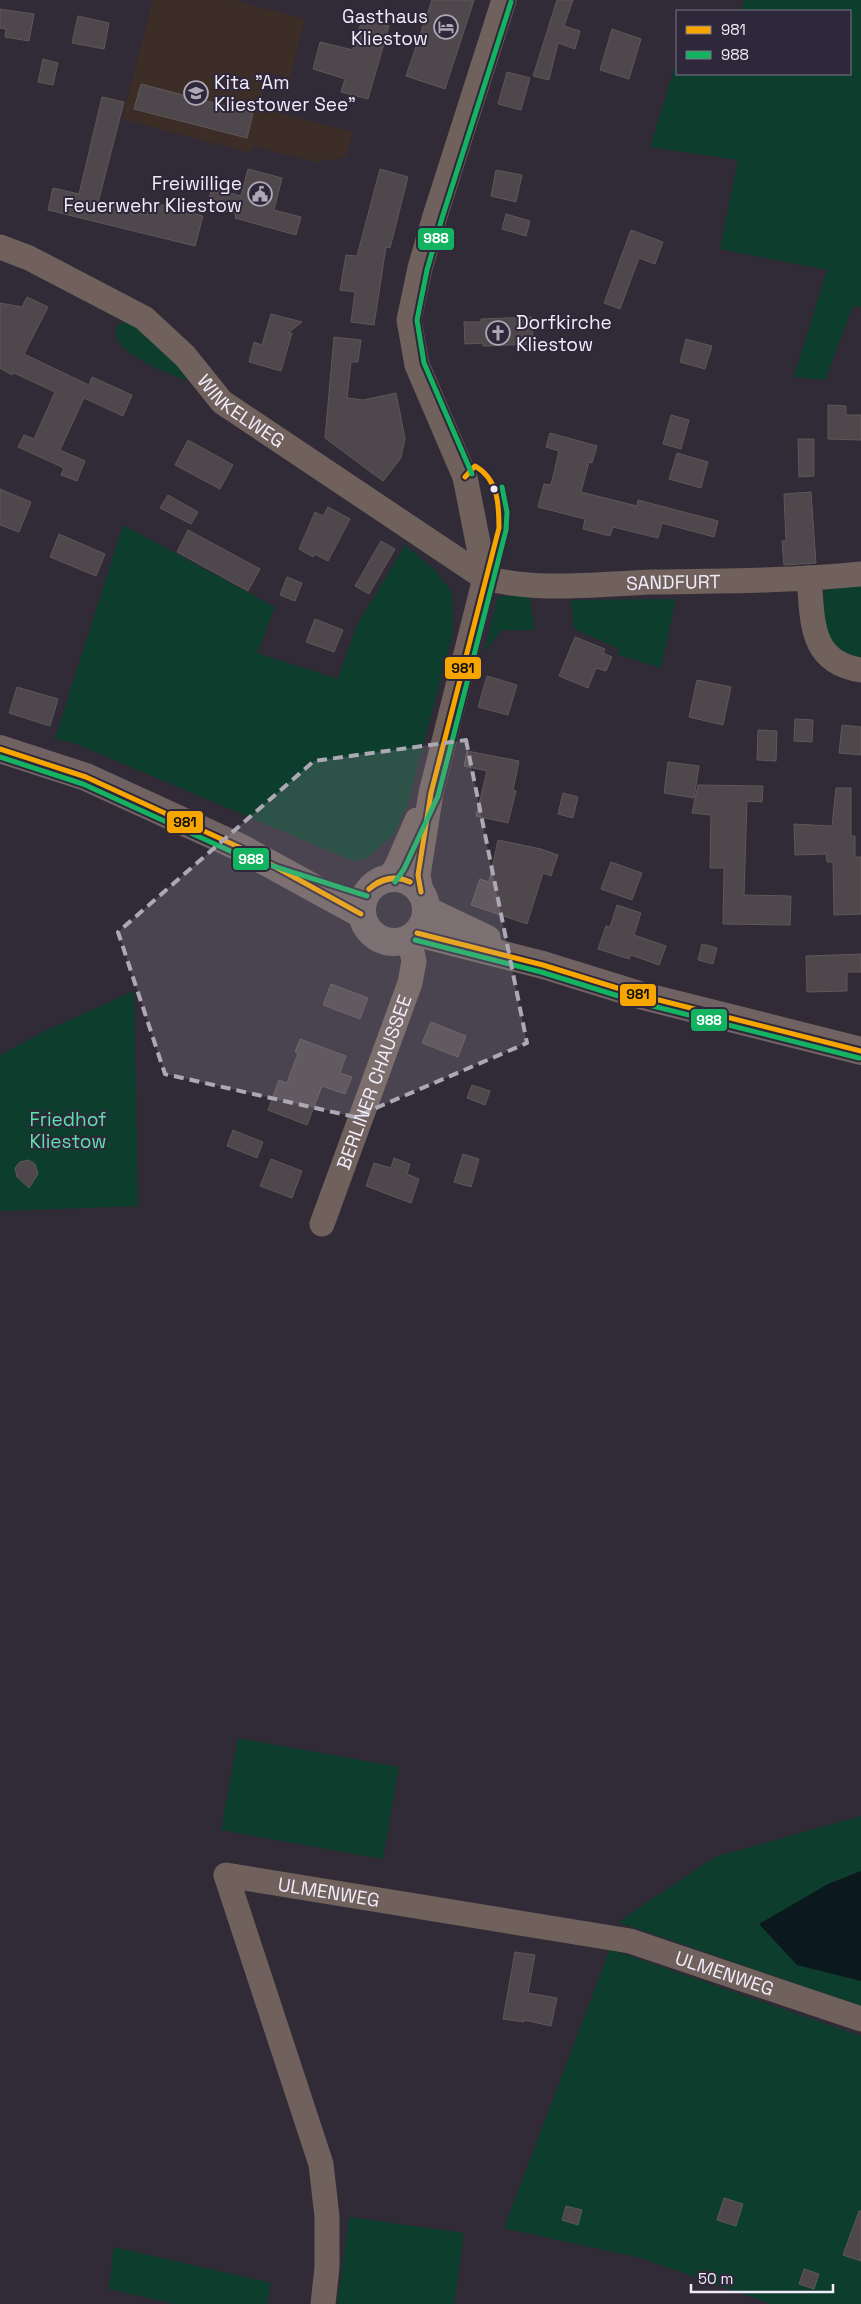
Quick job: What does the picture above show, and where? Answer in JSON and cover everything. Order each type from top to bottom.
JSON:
[{"type":"main road","points":[[0,749],[86,777],[241,848],[373,894],[407,880],[418,919]]},
{"type":"main road","points":[[373,894],[364,922],[375,936],[392,943],[418,919]]},
{"type":"main road","points":[[418,919],[543,965],[643,996],[861,1051]]},
{"type":"street","points":[[373,894],[397,866],[431,794],[486,578],[464,477],[417,365],[409,320],[420,268],[435,216],[504,0]]},
{"type":"street","name":"WINKELWEG","points":[[0,247],[29,258],[144,318],[186,356],[222,402],[486,578]]},
{"type":"street","name":"SANDFURT","points":[[486,578],[497,581],[551,585],[809,578],[861,574]]},
{"type":"street","points":[[809,578],[814,633],[824,653],[840,665],[861,670]]},
{"type":"street","name":"BERLINER CHAUSSEE","points":[[322,1224],[410,982],[418,919],[418,875],[431,794]]},
{"type":"street","name":"ULMENWEG","points":[[323,2304],[328,2267],[328,2217],[321,2164],[226,1874],[630,1940],[861,2019]]},
{"type":"highlighted area","points":[[466,740],[527,1043],[355,1117],[165,1074],[118,932],[314,761]]},
{"type":"shaded area","name":"Kita \"Am Kliestower See\"","points":[[153,0],[233,0],[305,19],[290,78],[268,72],[260,108],[353,132],[346,157],[317,162],[252,146],[250,153],[122,119]]},
{"type":"shaded area","points":[[861,1871],[861,1981],[797,1965],[759,1924],[828,1884]]},
{"type":"green space","points":[[744,0],[861,0],[861,307],[853,306],[825,380],[794,377],[827,270],[720,249],[738,160],[650,147],[676,64],[676,75],[851,75],[851,10],[741,10]]},
{"type":"green space","points":[[129,322],[147,332],[189,378],[186,380],[156,368],[134,356],[125,348],[118,341],[116,330],[120,324]]},
{"type":"green space","points":[[123,525],[275,607],[257,653],[338,679],[356,627],[405,545],[435,570],[452,592],[453,633],[407,806],[393,835],[365,859],[353,861],[74,743],[55,739]]},
{"type":"green space","points":[[861,585],[861,657],[843,652],[832,644],[826,629],[823,599],[826,589]]},
{"type":"green space","points":[[498,596],[529,596],[535,630],[502,630],[484,653]]},
{"type":"green space","points":[[676,599],[661,668],[619,655],[618,648],[574,629],[571,600]]},
{"type":"green space","name":"Friedhof Kliestow","points":[[134,991],[138,1206],[0,1211],[0,1055],[45,1031]]},
{"type":"green space","points":[[238,1738],[399,1767],[383,1859],[221,1830]]},
{"type":"green space","points":[[861,1816],[861,1871],[828,1884],[797,1965],[861,1981],[861,2006],[618,1922],[715,1857]]},
{"type":"green space","points":[[610,1949],[861,2036],[861,2304],[772,2304],[641,2258],[504,2228]]},
{"type":"green space","points":[[349,2217],[464,2233],[454,2304],[337,2304]]},
{"type":"green space","points":[[114,2247],[271,2283],[267,2304],[175,2304],[109,2289]]},
{"type":"building","points":[[432,0],[474,0],[445,89],[406,76]]},
{"type":"building","points":[[557,0],[573,0],[564,26],[580,31],[575,49],[558,43],[549,80],[533,76]]},
{"type":"building","points":[[0,9],[34,14],[29,41],[5,37],[6,29],[0,28]]},
{"type":"building","points":[[78,16],[109,23],[104,49],[72,43]]},
{"type":"building","points":[[362,19],[389,26],[368,99],[341,92],[345,79],[313,69],[320,42],[353,50]]},
{"type":"building","points":[[612,29],[641,39],[629,79],[600,70]]},
{"type":"building","points":[[43,59],[58,63],[53,85],[38,82]]},
{"type":"building","points":[[507,72],[530,78],[521,110],[498,104]]},
{"type":"building","name":"Kita \"Am Kliestower See\"","points":[[141,84],[253,113],[247,138],[134,109]]},
{"type":"building","points":[[102,97],[124,102],[98,203],[147,215],[151,202],[203,216],[195,246],[48,210],[53,188],[79,194]]},
{"type":"building","name":"Freiwillige Feuerwehr Kliestow","points":[[248,169],[282,178],[274,210],[301,217],[296,235],[235,218],[236,214],[207,206],[212,188],[241,196]]},
{"type":"building","points":[[380,169],[408,177],[390,248],[386,247],[374,325],[351,322],[355,292],[340,290],[346,255],[357,256]]},
{"type":"building","points":[[496,170],[522,175],[516,202],[491,196]]},
{"type":"building","points":[[506,214],[530,221],[526,236],[502,229]]},
{"type":"building","points":[[631,230],[663,242],[655,264],[639,258],[620,309],[604,303]]},
{"type":"building","points":[[27,297],[48,307],[24,354],[89,385],[92,377],[132,395],[123,416],[84,398],[60,450],[85,461],[77,481],[61,475],[64,468],[18,447],[24,435],[34,439],[55,392],[14,373],[12,375],[0,368],[0,303],[22,307]]},
{"type":"building","points":[[271,314],[302,322],[288,333],[292,333],[281,371],[249,362],[254,342],[262,345]]},
{"type":"building","name":"Dorfkirche Kliestow","points":[[532,317],[533,344],[483,346],[483,343],[465,344],[464,322],[481,322],[481,319]]},
{"type":"building","points":[[334,337],[361,340],[358,362],[351,362],[347,398],[363,400],[396,393],[405,438],[401,458],[383,481],[325,438]]},
{"type":"building","points":[[686,339],[712,346],[705,369],[680,362]]},
{"type":"building","points":[[828,405],[846,406],[846,415],[861,415],[861,440],[828,439]]},
{"type":"building","points":[[671,415],[689,420],[681,449],[663,444]]},
{"type":"building","points":[[550,433],[597,446],[592,463],[589,462],[581,492],[637,506],[638,500],[718,521],[714,537],[662,523],[658,538],[613,527],[610,536],[583,529],[585,519],[538,507],[544,484],[551,485],[559,451],[546,447]]},
{"type":"building","points":[[798,439],[814,439],[814,476],[799,477]]},
{"type":"building","points":[[188,440],[233,465],[220,489],[175,465]]},
{"type":"building","points":[[677,453],[708,462],[701,488],[669,479]]},
{"type":"building","points":[[0,489],[31,502],[19,532],[0,525]]},
{"type":"building","points":[[811,492],[816,563],[784,565],[782,541],[786,541],[784,494]]},
{"type":"building","points":[[168,495],[198,512],[191,524],[160,508]]},
{"type":"building","points":[[328,507],[350,519],[328,561],[315,554],[313,557],[299,549],[315,512],[323,516]]},
{"type":"building","points":[[188,530],[260,569],[248,591],[177,552]]},
{"type":"building","points":[[59,534],[105,554],[96,576],[50,557]]},
{"type":"building","points":[[381,541],[395,549],[369,594],[355,586]]},
{"type":"building","points":[[287,577],[302,583],[295,601],[280,595]]},
{"type":"building","points":[[315,619],[343,630],[334,652],[306,642]]},
{"type":"building","points":[[575,637],[605,649],[603,653],[612,657],[606,671],[596,668],[588,688],[559,676]]},
{"type":"building","points":[[487,676],[517,685],[508,715],[478,707]]},
{"type":"building","points":[[697,680],[731,687],[723,725],[689,717]]},
{"type":"building","points":[[17,687],[58,699],[50,726],[9,713]]},
{"type":"building","points":[[795,719],[813,720],[812,742],[794,741]]},
{"type":"building","points":[[842,725],[861,727],[861,755],[839,753]]},
{"type":"building","points":[[758,730],[777,731],[776,761],[757,760]]},
{"type":"building","points":[[467,751],[519,761],[513,790],[516,791],[508,823],[476,816],[487,771],[464,766]]},
{"type":"building","points":[[668,762],[699,766],[694,798],[664,793]]},
{"type":"building","points":[[698,785],[763,786],[762,802],[747,801],[744,895],[791,896],[790,925],[723,924],[724,868],[710,868],[711,815],[692,813]]},
{"type":"building","points":[[836,788],[851,788],[851,836],[855,836],[855,857],[861,857],[861,914],[834,915],[833,862],[827,862],[826,854],[795,855],[794,824],[832,826]]},
{"type":"building","points":[[563,793],[578,797],[573,818],[558,814]]},
{"type":"building","points":[[498,840],[541,849],[558,855],[551,876],[543,873],[527,924],[471,905],[480,879],[489,882]]},
{"type":"building","points":[[611,862],[642,873],[632,900],[601,889]]},
{"type":"building","points":[[617,905],[641,913],[634,935],[666,946],[659,965],[631,955],[629,959],[598,949],[606,926],[610,927]]},
{"type":"building","points":[[702,944],[717,948],[713,964],[698,960]]},
{"type":"building","points":[[861,954],[861,972],[847,972],[847,991],[807,992],[806,956]]},
{"type":"building","points":[[331,984],[368,998],[360,1019],[323,1005]]},
{"type":"building","points":[[431,1022],[466,1036],[458,1057],[422,1043]]},
{"type":"building","points":[[300,1039],[346,1056],[340,1073],[352,1077],[345,1094],[322,1086],[307,1125],[268,1110],[279,1080],[287,1083],[298,1053],[295,1052]]},
{"type":"building","points":[[472,1085],[490,1091],[485,1105],[467,1098]]},
{"type":"building","points":[[233,1130],[263,1142],[257,1158],[227,1146]]},
{"type":"building","points":[[463,1154],[479,1159],[471,1187],[454,1182]]},
{"type":"building","points":[[394,1158],[410,1164],[407,1174],[419,1179],[411,1203],[366,1186],[374,1163],[391,1168]]},
{"type":"building","points":[[271,1159],[302,1171],[292,1198],[260,1186]]},
{"type":"building","points":[[29,1160],[35,1164],[38,1174],[29,1188],[17,1177],[15,1168],[20,1162]]},
{"type":"building","points":[[515,1952],[535,1955],[528,1993],[557,1998],[551,2026],[524,2020],[524,2022],[503,2019]]},
{"type":"building","points":[[724,2198],[743,2204],[736,2226],[717,2220]]},
{"type":"building","points":[[566,2206],[582,2210],[578,2225],[562,2220]]},
{"type":"building","points":[[859,2211],[861,2211],[861,2261],[843,2255]]},
{"type":"building","points":[[804,2269],[819,2274],[814,2289],[799,2284]]},
{"type":"transit line","name":"988","points":[[472,474],[424,363],[417,320],[427,270],[442,218],[511,2]]},
{"type":"transit line","name":"981","points":[[421,892],[418,875],[431,793],[499,528],[496,493],[493,485],[483,471],[475,466],[465,477]]},
{"type":"transit line","name":"988","points":[[395,882],[404,869],[438,796],[506,530],[507,512],[502,487]]},
{"type":"transit line","name":"981","points":[[0,749],[86,777],[241,848],[361,914]]},
{"type":"transit line","name":"988","points":[[0,757],[83,784],[239,855],[367,896]]},
{"type":"transit line","name":"981","points":[[369,889],[378,882],[389,878],[399,878],[410,882]]},
{"type":"transit line","name":"981","points":[[369,889],[389,879],[400,879],[410,882]]},
{"type":"transit line","name":"981","points":[[417,933],[543,965],[643,996],[861,1051]]},
{"type":"transit line","name":"988","points":[[415,940],[541,972],[641,1003],[859,1058]]},
{"type":"place","name":"Gasthaus Kliestow","points":[[446,27]]},
{"type":"place","name":"Kita \"Am Kliestower See\"","points":[[196,93]]},
{"type":"place","name":"Freiwillige Feuerwehr Kliestow","points":[[260,194]]},
{"type":"place","name":"Dorfkirche Kliestow","points":[[498,333]]}]
